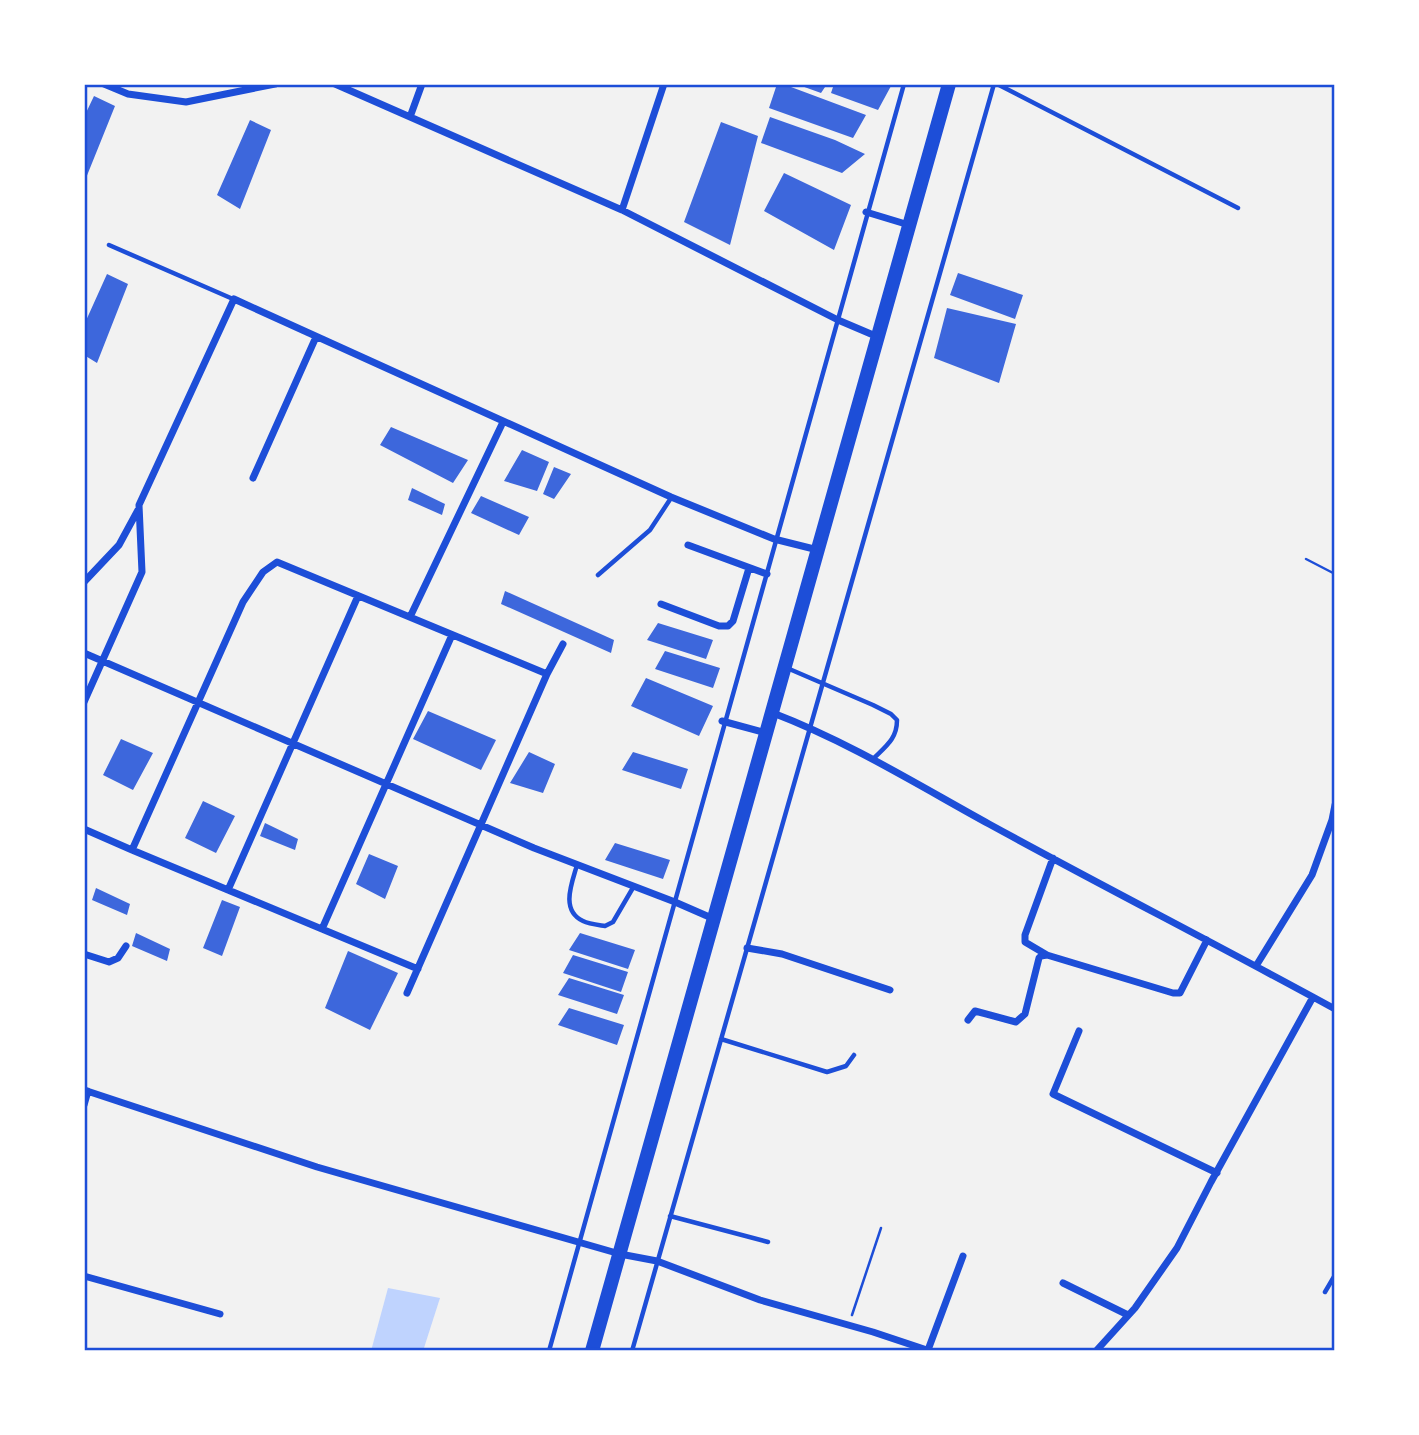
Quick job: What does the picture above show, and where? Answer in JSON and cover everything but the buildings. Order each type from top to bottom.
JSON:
[{"type":"highway","points":[[592,1351],[949,84]]},
{"type":"street","points":[[104,84],[128,94],[186,102],[275,84]]},
{"type":"street","points":[[335,84],[622,210],[838,320],[877,337]]},
{"type":"street","points":[[410,117],[422,84]]},
{"type":"street","points":[[622,210],[664,84]]},
{"type":"street","points":[[867,212],[909,225]]},
{"type":"street","points":[[84,702],[142,572],[139,505],[233,299],[671,497],[776,539],[818,550]]},
{"type":"street","points":[[253,478],[316,337]]},
{"type":"street","points":[[410,617],[503,422]]},
{"type":"street","points":[[84,582],[119,545],[139,509]]},
{"type":"street","points":[[688,545],[767,574]]},
{"type":"street","points":[[132,850],[243,602],[263,572],[277,562],[547,674]]},
{"type":"street","points":[[661,604],[719,626],[728,626],[733,621],[749,568]]},
{"type":"street","points":[[228,890],[358,596]]},
{"type":"street","points":[[322,929],[452,635]]},
{"type":"street","points":[[407,993],[563,643]]},
{"type":"street","points":[[84,653],[481,825],[714,919]]},
{"type":"street","points":[[772,712],[810,727],[873,759],[1335,1009]]},
{"type":"street","points":[[724,721],[766,733]]},
{"type":"street","points":[[1256,966],[1312,875],[1335,805]]},
{"type":"street","points":[[84,829],[418,969]]},
{"type":"street","points":[[1053,858],[1025,935],[1026,943],[1047,955],[1180,993],[1207,940]]},
{"type":"street","points":[[84,954],[110,962],[118,958],[126,946]]},
{"type":"street","points":[[747,948],[782,954],[890,990]]},
{"type":"street","points":[[968,1020],[975,1011],[1016,1022],[1025,1014],[1039,958],[1047,955]]},
{"type":"street","points":[[1096,1351],[1128,1315],[1177,1248],[1314,998]]},
{"type":"street","points":[[1079,1031],[1052,1094],[1217,1173]]},
{"type":"street","points":[[84,1105],[86,1090],[317,1167],[620,1254],[657,1261],[761,1300],[929,1350],[963,1256]]},
{"type":"street","points":[[84,1276],[220,1314]]},
{"type":"street","points":[[1063,1283],[1128,1315]]},
{"type":"street","points":[[904,1351],[907,1343]]},
{"type":"lane","points":[[549,1351],[904,84]]},
{"type":"lane","points":[[632,1351],[995,84],[1238,208]]},
{"type":"lane","points":[[109,245],[233,299]]},
{"type":"lane","points":[[598,575],[650,530],[671,497]]},
{"type":"lane","points":[[785,667],[873,705],[897,720],[897,730],[892,740],[873,759]]},
{"type":"lane","points":[[578,864],[569,892],[572,911],[582,921],[605,926],[613,922],[634,886]]},
{"type":"lane","points":[[721,1039],[827,1072],[846,1066],[854,1055]]},
{"type":"lane","points":[[670,1216],[768,1242]]},
{"type":"lane","points":[[1325,1292],[1335,1275]]},
{"type":"path","points":[[1306,559],[1335,574]]},
{"type":"path","points":[[849,1325],[881,1228]]},
{"type":"water","points":[[388,1288],[440,1298],[423,1351],[371,1351]]}]
